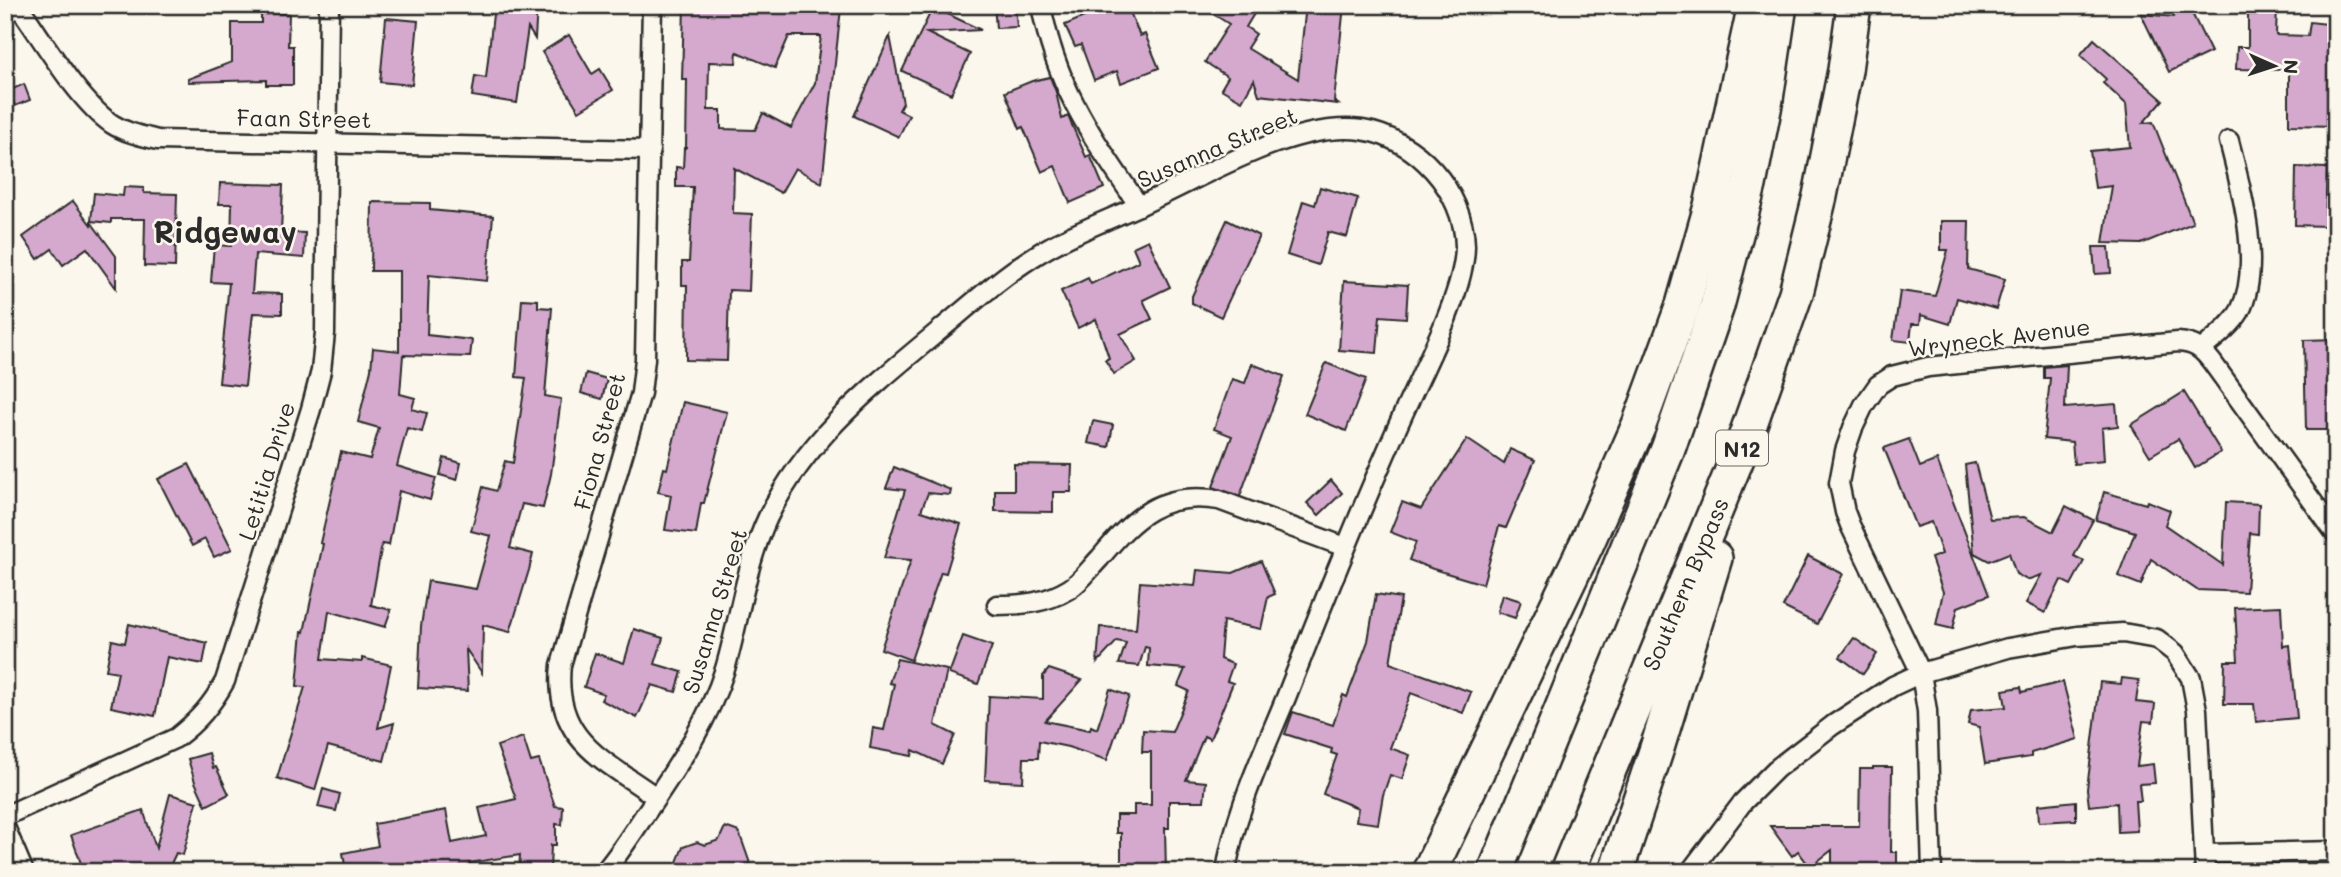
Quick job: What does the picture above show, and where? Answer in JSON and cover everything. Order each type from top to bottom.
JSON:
[{"type":"highway","points":[[1429,872],[1587,543],[1639,425],[1683,305],[1711,206],[1755,5]]},
{"type":"highway","points":[[1495,872],[1668,449],[1717,306],[1749,186],[1780,5]]},
{"type":"highway","name":"Southern Bypass","points":[[1567,872],[1743,444],[1796,293],[1821,196],[1854,5]]},
{"type":"highway","points":[[1616,872],[1696,627],[1743,444]]},
{"type":"street","name":"Faan Street","points":[[18,5],[95,110],[113,124],[133,134],[158,140],[650,150]]},
{"type":"street","name":"Letitia Drive","points":[[5,816],[176,738],[198,721],[214,702],[225,681],[321,371],[325,333],[329,5]]},
{"type":"street","name":"Fiona Street","points":[[652,5],[645,359],[641,393],[561,665],[559,685],[567,722],[578,739],[656,797]]},
{"type":"street","points":[[1041,5],[1065,88],[1084,124],[1139,206]]},
{"type":"street","name":"Susanna Street","points":[[604,872],[692,743],[726,666],[751,564],[769,517],[803,460],[826,430],[887,374],[1015,269],[1069,237],[1250,154],[1312,132],[1330,129],[1368,131],[1401,143],[1444,183],[1454,199],[1463,228],[1464,261],[1460,279],[1345,547],[1240,813],[1226,872]]},
{"type":"street","points":[[2229,141],[2242,193],[2248,233],[2247,295],[2238,314],[2202,349],[2336,534]]},
{"type":"street","name":"Wryneck Avenue","points":[[1932,872],[1927,711],[1921,673],[1850,525],[1840,494],[1840,469],[1853,428],[1864,405],[1878,385],[1892,376],[1928,367],[2178,342],[2196,345],[2202,349]]},
{"type":"street","points":[[997,605],[1029,604],[1048,599],[1070,588],[1083,577],[1125,527],[1157,506],[1180,500],[1203,497],[1219,500],[1345,547]]},
{"type":"street","points":[[1690,872],[1743,802],[1776,769],[1833,725],[1894,686],[1921,673],[2008,648],[2045,640],[2123,633],[2157,639],[2175,653],[2191,678],[2197,710],[2205,863],[2336,851]]},
{"type":"street","points":[[5,827],[24,872]]},
{"type":"building","points":[[494,5],[537,5],[535,39],[528,28],[517,103],[472,96],[475,76],[486,78]]},
{"type":"building","points":[[684,5],[841,8],[822,183],[795,168],[781,193],[734,168],[733,213],[752,214],[749,291],[729,290],[727,361],[686,360],[687,285],[682,285],[682,262],[689,262],[693,187],[676,187],[676,167],[683,168],[686,148],[687,80],[682,80]],"holes":[[[789,36],[821,36],[815,83],[791,128],[763,113],[755,130],[721,129],[721,110],[708,110],[709,62],[736,63],[737,52],[775,68]]]},
{"type":"building","points":[[994,5],[1015,5],[1017,27],[996,28]]},
{"type":"building","points":[[1112,5],[1127,5],[1140,36],[1145,34],[1159,68],[1121,83],[1117,71],[1094,80],[1081,45],[1075,47],[1065,25]]},
{"type":"building","points":[[1199,5],[1244,5],[1255,12],[1246,27],[1256,34],[1247,48],[1298,79],[1306,5],[1344,5],[1334,101],[1338,104],[1259,95],[1254,80],[1242,101],[1221,89],[1228,77],[1205,62],[1229,24]]},
{"type":"building","points":[[2173,5],[2188,5],[2211,52],[2169,72],[2141,14],[2174,17]]},
{"type":"building","points":[[2248,5],[2277,5],[2276,35],[2308,36],[2310,22],[2336,25],[2333,54],[2336,54],[2336,126],[2289,125],[2289,70],[2236,69],[2237,47],[2248,47]]},
{"type":"building","points":[[933,7],[981,30],[927,33],[970,54],[951,94],[902,71]]},
{"type":"building","points":[[261,13],[289,14],[288,46],[293,46],[293,85],[266,85],[266,80],[188,82],[188,79],[232,62],[232,23],[261,23]]},
{"type":"building","points":[[386,18],[418,21],[412,85],[380,82]]},
{"type":"building","points":[[569,35],[592,74],[600,69],[613,90],[579,111],[542,52]]},
{"type":"building","points":[[890,36],[903,103],[899,110],[909,115],[899,137],[854,116]]},
{"type":"building","points":[[2094,39],[2163,100],[2143,123],[2153,122],[2193,223],[2141,244],[2103,243],[2112,186],[2095,188],[2090,151],[2130,147],[2126,104],[2103,83],[2106,79],[2080,55]]},
{"type":"building","points":[[1050,77],[1062,119],[1068,116],[1086,157],[1090,155],[1104,188],[1070,203],[1055,166],[1042,172],[1005,92]]},
{"type":"building","points":[[24,84],[30,100],[15,106],[8,91]]},
{"type":"building","points":[[2296,167],[2327,168],[2325,226],[2295,225]]},
{"type":"building","points":[[220,183],[283,185],[281,232],[305,233],[304,258],[255,254],[252,293],[282,294],[282,314],[253,313],[245,386],[219,383],[229,283],[211,282],[214,245],[231,246],[232,204],[219,204]]},
{"type":"building","points":[[124,187],[144,188],[144,193],[177,194],[175,267],[144,266],[145,219],[111,219],[111,223],[91,221],[94,193],[123,196]]},
{"type":"building","points":[[1320,187],[1358,198],[1347,237],[1328,232],[1318,265],[1287,255],[1303,201],[1315,205]]},
{"type":"building","points":[[73,201],[116,256],[116,288],[87,248],[63,265],[52,249],[38,259],[23,237]]},
{"type":"building","points":[[372,202],[430,203],[430,210],[493,216],[487,281],[429,275],[427,335],[472,340],[470,357],[403,355],[400,394],[415,398],[412,409],[427,413],[422,432],[407,428],[397,466],[436,478],[430,500],[399,491],[389,545],[382,544],[371,605],[391,610],[385,627],[329,611],[322,659],[362,662],[362,658],[391,665],[378,728],[394,723],[384,761],[328,746],[315,790],[277,778],[305,687],[297,686],[302,631],[304,632],[323,544],[320,543],[341,452],[370,459],[379,428],[358,422],[371,369],[373,348],[399,351],[399,271],[371,271]]},
{"type":"building","points":[[1227,220],[1259,236],[1221,317],[1192,303],[1192,296]]},
{"type":"building","points":[[1941,221],[1969,221],[1968,269],[2005,279],[1996,309],[1957,298],[1950,324],[1921,315],[1920,324],[1912,324],[1910,342],[1893,340],[1900,291],[1935,296],[1948,250],[1941,250]]},
{"type":"building","points":[[1148,240],[1170,287],[1143,300],[1152,319],[1120,334],[1136,361],[1114,374],[1105,360],[1109,358],[1096,319],[1078,328],[1061,291],[1088,278],[1091,284],[1139,261],[1133,247]]},
{"type":"building","points":[[2093,247],[2109,247],[2111,273],[2095,274]]},
{"type":"building","points":[[1344,281],[1408,285],[1406,318],[1380,316],[1377,353],[1339,350]]},
{"type":"building","points":[[522,299],[538,300],[538,307],[552,308],[545,396],[561,399],[551,474],[543,508],[522,504],[510,548],[533,554],[529,570],[510,632],[483,625],[482,673],[466,649],[468,691],[418,688],[421,626],[428,581],[476,589],[491,536],[471,531],[483,487],[496,491],[505,461],[513,463],[526,378],[516,377]]},
{"type":"building","points":[[2336,339],[2336,430],[2306,430],[2304,340]]},
{"type":"building","points":[[1326,363],[1366,379],[1346,431],[1305,414]]},
{"type":"building","points":[[1252,364],[1284,376],[1240,496],[1213,487],[1232,436],[1214,429],[1232,379],[1245,383]]},
{"type":"building","points":[[2067,365],[2065,408],[2116,404],[2118,426],[2102,428],[2104,461],[2074,464],[2072,442],[2044,439],[2050,378],[2044,378],[2044,367]]},
{"type":"building","points":[[586,373],[607,379],[602,399],[581,393]]},
{"type":"building","points":[[2184,392],[2221,452],[2195,468],[2178,439],[2150,456],[2131,425]]},
{"type":"building","points":[[683,402],[727,412],[704,503],[701,503],[696,534],[665,530],[671,495],[658,492],[664,468],[667,469]]},
{"type":"building","points":[[1093,421],[1113,425],[1109,447],[1088,443]]},
{"type":"building","points":[[1467,439],[1504,464],[1510,449],[1535,460],[1506,528],[1499,526],[1483,584],[1409,560],[1416,542],[1390,532],[1402,502],[1421,509]]},
{"type":"building","points":[[1909,439],[1920,467],[1937,460],[1989,595],[1958,607],[1953,629],[1936,625],[1943,592],[1931,558],[1942,554],[1931,522],[1916,527],[1884,448]]},
{"type":"building","points":[[444,458],[461,463],[457,480],[440,475]]},
{"type":"building","points":[[1975,463],[1990,519],[2024,517],[2053,532],[2066,506],[2093,520],[2074,556],[2084,561],[2071,585],[2061,580],[2045,613],[2026,603],[2041,575],[2027,580],[2016,574],[2009,553],[1989,561],[1974,553],[1965,465]]},
{"type":"building","points":[[189,464],[232,549],[214,557],[205,539],[192,546],[158,479]]},
{"type":"building","points":[[1014,464],[1072,465],[1071,492],[1053,492],[1053,512],[995,511],[995,490],[1014,490]]},
{"type":"building","points":[[894,467],[951,490],[950,495],[928,493],[921,511],[961,524],[946,573],[941,572],[911,660],[881,649],[911,560],[884,558],[905,490],[886,488]]},
{"type":"building","points":[[1331,480],[1342,493],[1319,515],[1307,503]]},
{"type":"building","points":[[2104,492],[2146,504],[2147,501],[2170,510],[2165,525],[2223,565],[2226,502],[2259,504],[2258,534],[2250,533],[2246,592],[2197,590],[2151,559],[2141,585],[2118,576],[2135,532],[2096,520]]},
{"type":"building","points":[[1808,556],[1843,574],[1817,624],[1783,607]]},
{"type":"building","points":[[1261,561],[1275,594],[1268,597],[1261,629],[1223,621],[1220,659],[1233,664],[1227,681],[1233,683],[1210,739],[1204,736],[1186,780],[1206,782],[1204,801],[1169,801],[1169,828],[1165,828],[1166,872],[1121,872],[1121,833],[1116,833],[1116,815],[1134,815],[1134,805],[1151,805],[1151,752],[1142,752],[1143,730],[1172,732],[1189,691],[1178,686],[1185,669],[1148,666],[1149,648],[1145,647],[1139,666],[1119,664],[1126,643],[1117,641],[1097,663],[1100,627],[1136,629],[1140,582],[1195,586],[1197,570],[1233,573]]},
{"type":"building","points":[[1376,594],[1401,598],[1390,663],[1471,692],[1463,713],[1411,693],[1390,748],[1410,755],[1402,779],[1390,775],[1378,824],[1356,821],[1358,808],[1323,794],[1337,755],[1331,753],[1332,749],[1285,734],[1293,712],[1333,725],[1343,695],[1347,697],[1368,641]]},
{"type":"building","points":[[1502,595],[1521,601],[1515,618],[1497,612]]},
{"type":"building","points":[[2281,606],[2283,646],[2290,645],[2297,718],[2256,722],[2254,704],[2224,704],[2225,661],[2238,661],[2235,608]]},
{"type":"building","points":[[129,624],[207,643],[203,664],[167,657],[155,716],[111,707],[118,672],[106,670],[112,640],[125,643]]},
{"type":"building","points":[[634,629],[663,638],[655,664],[682,672],[676,692],[652,685],[637,718],[601,700],[604,694],[584,687],[595,653],[624,663]]},
{"type":"building","points":[[963,636],[992,646],[978,684],[949,674]]},
{"type":"building","points":[[1854,638],[1877,654],[1863,674],[1840,657]]},
{"type":"building","points":[[897,659],[947,670],[935,725],[955,735],[942,764],[913,750],[912,756],[870,748],[873,728],[884,730],[894,684],[889,683]]},
{"type":"building","points":[[1049,669],[1082,680],[1045,721],[1097,729],[1110,689],[1129,696],[1107,760],[1039,741],[1038,758],[1024,758],[1023,782],[985,780],[989,696],[1043,699],[1043,676]]},
{"type":"building","points":[[2122,678],[2139,680],[2136,702],[2155,704],[2153,722],[2143,721],[2137,766],[2153,764],[2155,783],[2139,784],[2141,801],[2135,801],[2137,831],[2118,832],[2117,803],[2089,806],[2087,789],[2100,682],[2121,684]]},
{"type":"building","points":[[2063,682],[2078,739],[2031,753],[2031,757],[1985,764],[1979,727],[1968,724],[1971,710],[2006,707],[2003,690],[2021,687],[2022,692]]},
{"type":"building","points":[[523,737],[531,762],[539,760],[555,806],[563,807],[562,825],[556,824],[556,845],[551,845],[550,871],[519,872],[520,855],[469,863],[471,872],[346,872],[343,853],[378,846],[374,824],[446,810],[452,843],[486,836],[479,808],[516,799],[497,746]]},
{"type":"building","points":[[209,753],[213,768],[216,767],[229,794],[206,806],[188,759]]},
{"type":"building","points":[[1892,767],[1891,852],[1897,852],[1897,872],[1832,872],[1832,850],[1810,867],[1798,851],[1792,856],[1770,826],[1859,826],[1860,769]]},
{"type":"building","points":[[323,789],[340,794],[336,811],[318,807]]},
{"type":"building","points":[[170,794],[197,802],[183,855],[176,853],[167,872],[84,872],[71,835],[143,810],[156,848]]},
{"type":"building","points":[[2076,801],[2076,820],[2039,822],[2038,805]]},
{"type":"building","points":[[725,827],[739,832],[753,872],[673,872],[683,847],[697,842],[705,845],[719,840]]},
{"type":"district","name":"Ridgeway","points":[[225,231]]}]
